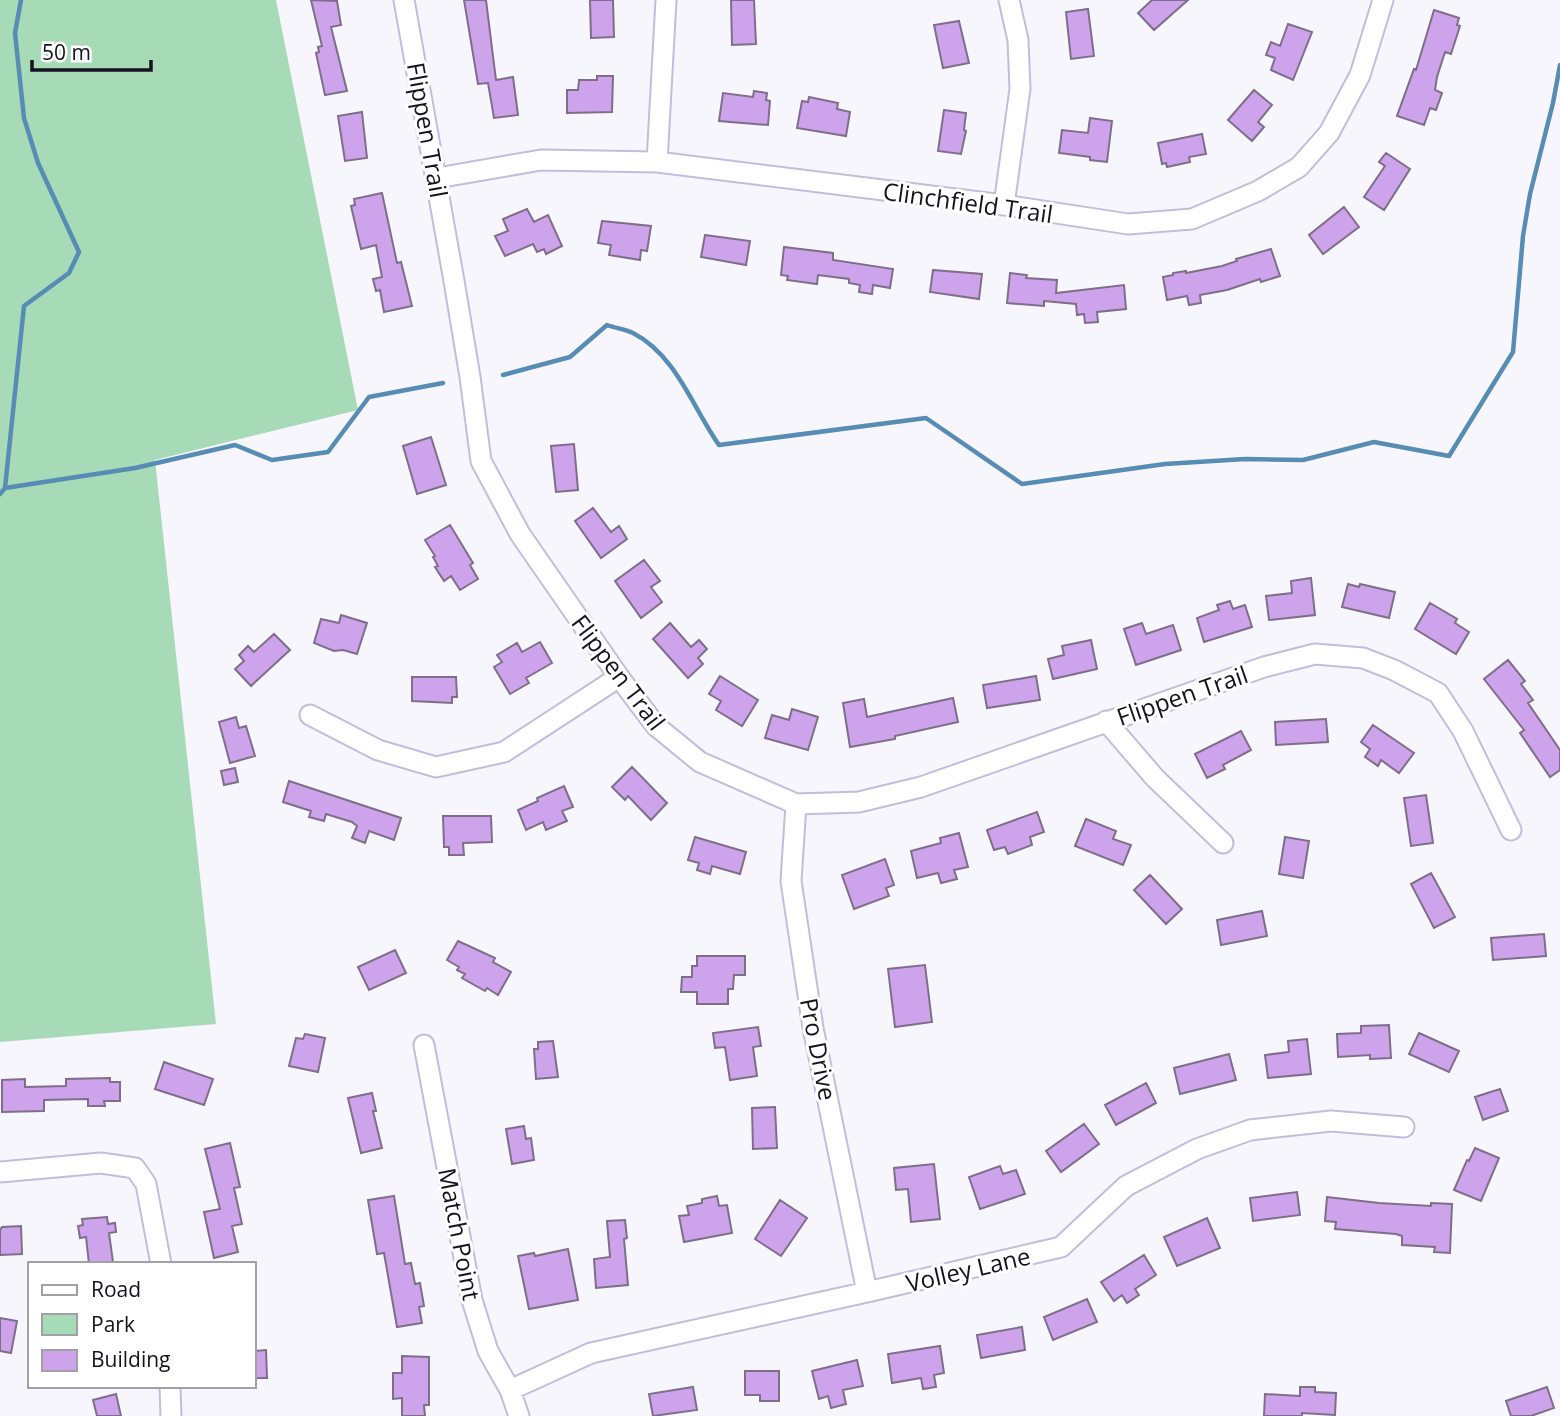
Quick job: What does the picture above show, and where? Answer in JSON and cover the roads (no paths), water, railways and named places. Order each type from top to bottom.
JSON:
[{"type":"street","name":"Flippen Trail","points":[[404,0],[471,377],[481,461],[520,534],[619,677],[656,726],[700,762],[796,804],[859,802],[921,787],[1264,667],[1315,654],[1363,658],[1394,670],[1438,693],[1463,731],[1511,831]]},
{"type":"street","points":[[657,162],[666,0]]},
{"type":"street","points":[[1004,205],[1020,89],[1018,40],[1009,0]]},
{"type":"street","name":"Clinchfield Trail","points":[[437,178],[541,160],[657,162],[1004,205],[1128,224],[1192,219],[1258,191],[1299,167],[1329,133],[1360,75],[1383,0]]},
{"type":"street","points":[[310,715],[379,750],[436,767],[504,752],[619,677]]},
{"type":"street","points":[[1105,721],[1155,778],[1223,843]]},
{"type":"street","name":"Pro Drive","points":[[796,804],[791,881],[813,1027],[867,1293]]},
{"type":"street","name":"Match Point","points":[[424,1045],[472,1300],[488,1351],[510,1390],[519,1416]]},
{"type":"street","name":"Volley Lane","points":[[510,1390],[591,1353],[867,1293],[1061,1247],[1126,1186],[1197,1149],[1250,1130],[1331,1121],[1404,1127]]},
{"type":"street","points":[[0,1172],[101,1163],[135,1168],[146,1184],[161,1262]]},
{"type":"street","points":[[170,1388],[171,1416]]},
{"type":"waterway","points":[[0,494],[5,488],[24,306],[69,273],[79,252],[38,163],[24,118],[15,33],[21,0]]},
{"type":"waterway","points":[[503,375],[570,357],[607,325],[633,333],[661,355],[682,383],[719,445],[926,418],[1022,484],[1165,464],[1245,459],[1303,460],[1374,442],[1449,456],[1513,352],[1523,236],[1560,65]]},
{"type":"waterway","points":[[5,488],[135,468],[235,445],[272,460],[328,452],[369,397],[443,383]]}]
